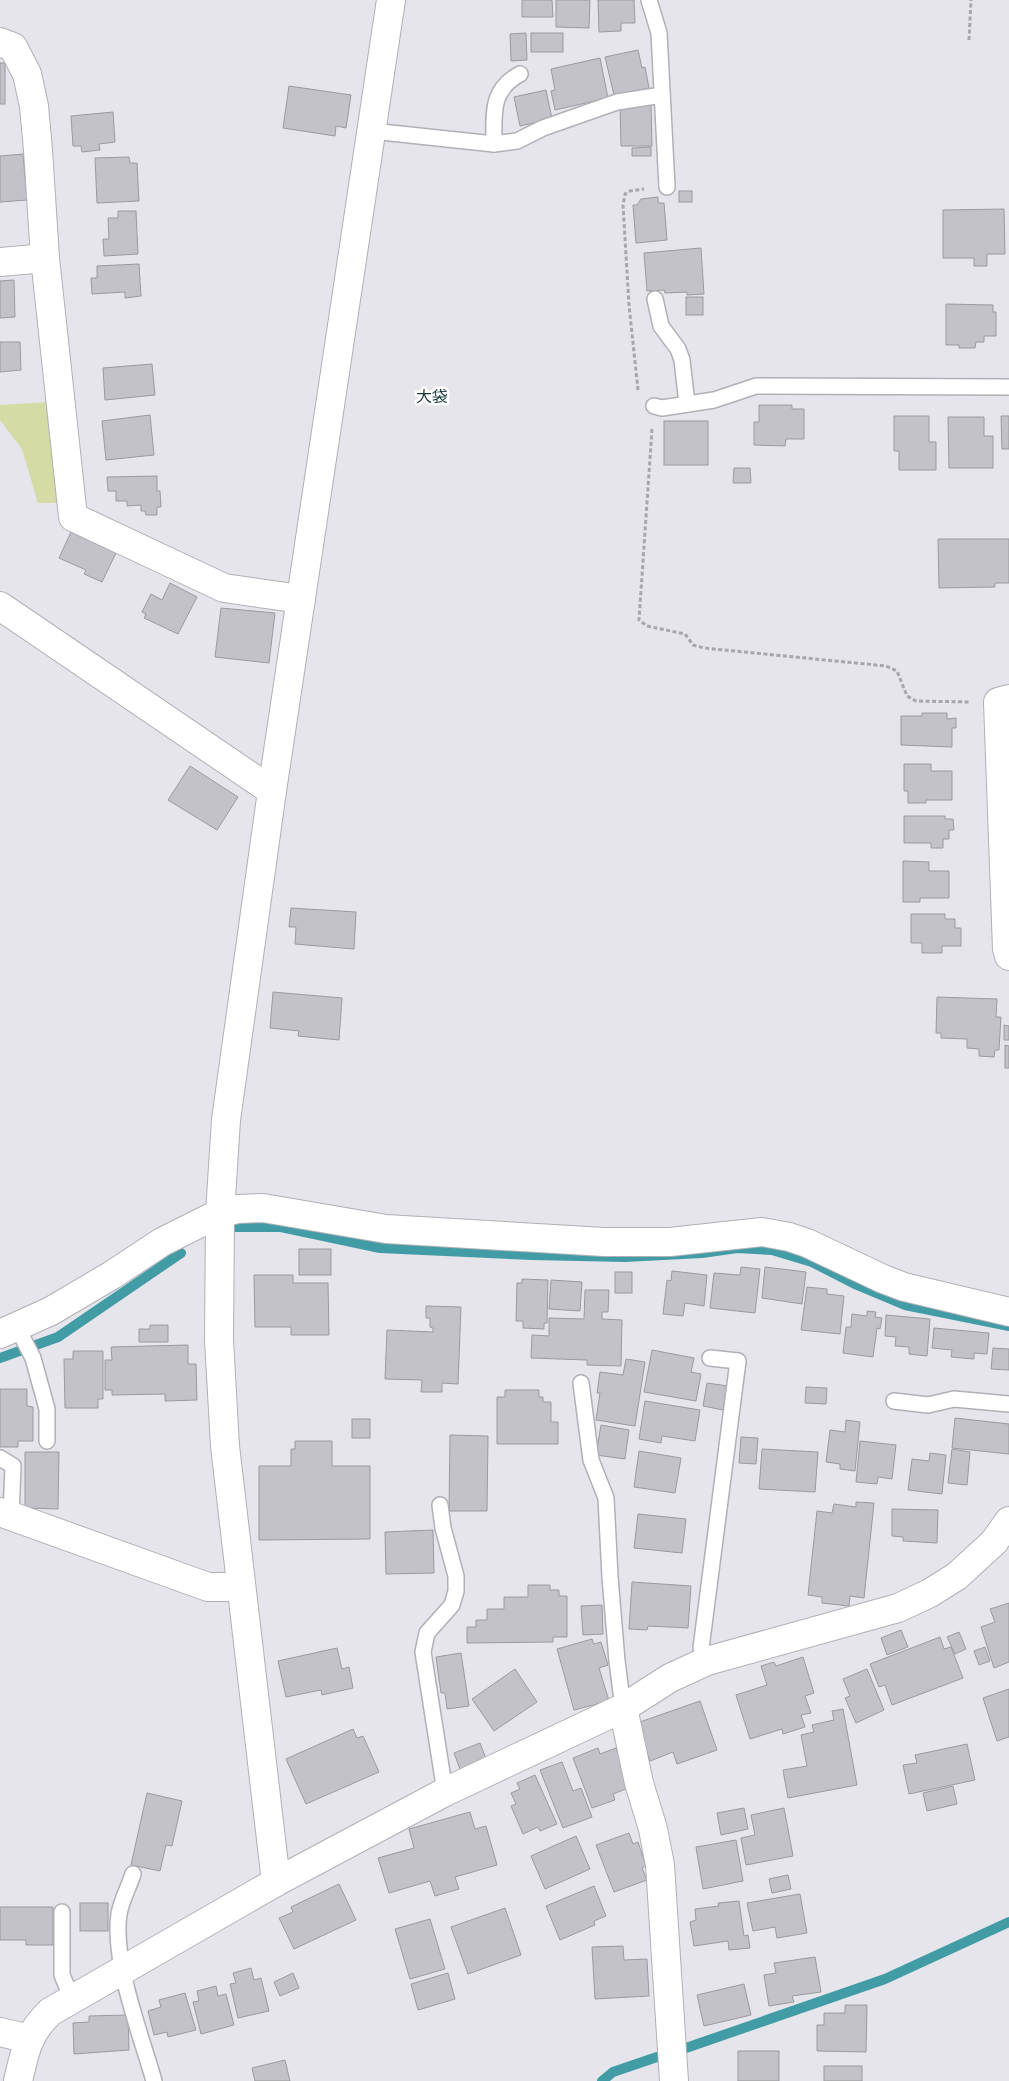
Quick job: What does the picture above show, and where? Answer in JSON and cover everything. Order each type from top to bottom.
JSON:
[{"type":"street","points":[[276,1882],[241,1587],[222,1403],[219,1340],[220,1214],[226,1120],[272,791],[391,0]]},
{"type":"street","points":[[0,42],[13,47],[27,74],[32,98],[38,150],[45,258],[72,517],[224,588],[301,599]]},
{"type":"street","points":[[0,262],[45,258]]},
{"type":"street","points":[[0,606],[272,791]]},
{"type":"street","points":[[1004,701],[1006,949],[1009,956]]},
{"type":"street","points":[[8,1331],[51,1311],[162,1242],[220,1214],[238,1209],[264,1208],[386,1229],[604,1242],[670,1242],[762,1232],[789,1236],[883,1280],[904,1287],[1009,1312]]},
{"type":"street","points":[[5,1514],[208,1587],[241,1587]]},
{"type":"street","points":[[18,2081],[30,2039],[37,2025],[50,2012],[276,1882],[444,1792],[624,1708],[670,1678],[708,1661],[898,1608],[930,1593],[957,1576],[1007,1530]]},
{"type":"street","points":[[624,1708],[639,1783],[653,1829],[660,1865],[674,2081]]},
{"type":"street","points":[[0,2032],[30,2039]]},
{"type":"lane","points":[[649,0],[659,32],[666,187]]},
{"type":"lane","points":[[494,144],[494,111],[499,91],[510,80],[520,74]]},
{"type":"lane","points":[[372,131],[494,144],[516,141],[542,128],[617,102],[662,95]]},
{"type":"lane","points":[[655,299],[661,326],[678,349],[682,360],[687,404]]},
{"type":"lane","points":[[654,406],[662,408],[714,400],[756,386],[1009,387]]},
{"type":"lane","points":[[8,1331],[33,1358],[47,1409],[46,1441]]},
{"type":"lane","points":[[708,1661],[702,1648],[738,1361],[710,1358]]},
{"type":"lane","points":[[581,1383],[591,1460],[606,1498],[617,1661],[624,1708]]},
{"type":"lane","points":[[894,1401],[928,1405],[954,1399],[1009,1404]]},
{"type":"lane","points":[[0,1458],[13,1466],[5,1514]]},
{"type":"lane","points":[[440,1505],[443,1528],[456,1576],[456,1591],[452,1605],[427,1633],[423,1652],[444,1792]]},
{"type":"lane","points":[[134,1874],[119,1912],[118,1928],[122,1971],[154,2081]]},
{"type":"lane","points":[[62,1912],[62,1975],[72,1998]]},
{"type":"path","points":[[969,40],[971,0]]},
{"type":"path","points":[[639,398],[629,305],[625,194],[630,191],[666,187]]},
{"type":"path","points":[[654,406],[639,620],[646,626],[685,634],[693,645],[704,648],[886,666],[898,671],[907,696],[916,701],[1004,701]]},
{"type":"green space","points":[[50,402],[60,503],[38,503],[22,449],[0,420],[0,405]]},
{"type":"building","points":[[522,0],[552,0],[553,17],[522,17]]},
{"type":"building","points":[[556,0],[590,0],[589,28],[556,27]]},
{"type":"building","points":[[598,0],[634,0],[635,23],[621,23],[621,31],[599,32]]},
{"type":"building","points":[[526,33],[527,60],[511,61],[510,34]]},
{"type":"building","points":[[531,33],[563,33],[563,52],[531,52]]},
{"type":"building","points":[[638,50],[642,68],[645,67],[649,88],[614,95],[605,57]]},
{"type":"building","points":[[600,58],[608,98],[555,110],[551,91],[555,90],[551,69]]},
{"type":"building","points":[[0,63],[5,63],[5,104],[0,104]]},
{"type":"building","points":[[289,86],[351,95],[346,128],[336,126],[335,136],[283,128]]},
{"type":"building","points":[[546,90],[552,119],[520,126],[514,97]]},
{"type":"building","points":[[620,105],[651,105],[652,146],[621,146]]},
{"type":"building","points":[[113,112],[115,142],[99,144],[100,150],[82,152],[81,146],[73,146],[71,116]]},
{"type":"building","points":[[651,147],[651,156],[632,156],[632,148]]},
{"type":"building","points":[[23,154],[27,200],[0,202],[0,156]]},
{"type":"building","points":[[129,157],[130,163],[137,163],[139,201],[97,203],[95,158]]},
{"type":"building","points":[[679,191],[692,191],[692,202],[679,202]]},
{"type":"building","points":[[658,197],[658,203],[664,203],[667,240],[636,243],[633,205],[637,205],[641,199]]},
{"type":"building","points":[[1004,209],[1005,254],[987,254],[987,266],[974,266],[974,258],[943,258],[943,210]]},
{"type":"building","points":[[118,211],[136,211],[138,254],[104,256],[103,239],[109,239],[108,218],[118,218]]},
{"type":"building","points":[[701,248],[704,294],[687,295],[687,292],[665,293],[664,290],[647,291],[644,253]]},
{"type":"building","points":[[139,264],[141,296],[125,298],[125,292],[92,294],[91,278],[97,278],[97,266]]},
{"type":"building","points":[[14,280],[15,317],[0,318],[0,281]]},
{"type":"building","points":[[686,297],[703,297],[703,315],[686,315]]},
{"type":"building","points":[[946,304],[993,305],[993,312],[996,312],[996,336],[984,336],[984,342],[976,342],[975,348],[959,348],[959,345],[946,345]]},
{"type":"building","points":[[0,342],[20,342],[21,370],[0,372]]},
{"type":"building","points":[[152,364],[155,395],[105,400],[103,368]]},
{"type":"building","points":[[759,405],[792,405],[792,409],[804,409],[804,439],[786,439],[785,446],[754,445],[754,422],[759,422]]},
{"type":"building","points":[[150,415],[154,455],[106,460],[102,421]]},
{"type":"building","points":[[894,416],[929,416],[929,442],[936,442],[936,470],[899,470],[899,451],[894,451]]},
{"type":"building","points":[[1001,416],[1009,416],[1009,449],[1002,449]]},
{"type":"building","points":[[948,417],[984,417],[984,436],[993,436],[993,468],[949,468]]},
{"type":"building","points":[[664,421],[708,421],[708,465],[664,465]]},
{"type":"building","points":[[734,468],[750,468],[751,483],[733,483]]},
{"type":"building","points":[[157,476],[157,491],[160,491],[161,507],[157,507],[157,515],[146,515],[145,511],[141,511],[141,505],[127,506],[127,501],[116,501],[116,491],[108,491],[107,477]]},
{"type":"building","points":[[71,532],[116,553],[102,582],[84,574],[86,570],[59,558]]},
{"type":"building","points":[[938,539],[1009,539],[1009,583],[995,583],[995,587],[939,588]]},
{"type":"building","points":[[170,583],[197,597],[178,634],[144,618],[146,614],[142,612],[151,594],[162,600]]},
{"type":"building","points":[[221,608],[275,613],[269,663],[215,657]]},
{"type":"building","points":[[922,713],[947,713],[947,719],[956,718],[956,728],[952,728],[952,747],[901,745],[901,716],[922,716]]},
{"type":"building","points":[[904,764],[931,764],[931,771],[952,771],[952,800],[926,800],[926,803],[908,803],[908,791],[904,791]]},
{"type":"building","points":[[190,766],[238,797],[217,830],[168,800]]},
{"type":"building","points":[[904,816],[945,816],[945,819],[953,819],[954,830],[949,830],[949,839],[943,839],[943,848],[931,848],[931,843],[904,843]]},
{"type":"building","points":[[903,861],[929,862],[929,871],[949,871],[949,898],[920,898],[920,902],[903,902]]},
{"type":"building","points":[[291,908],[356,912],[354,949],[295,944],[296,927],[289,927]]},
{"type":"building","points":[[911,914],[945,914],[945,919],[955,919],[955,928],[961,928],[961,946],[942,946],[942,953],[922,953],[922,943],[911,943]]},
{"type":"building","points":[[273,992],[342,998],[339,1040],[298,1036],[299,1031],[270,1028]]},
{"type":"building","points":[[937,997],[997,999],[996,1017],[1001,1017],[999,1050],[995,1050],[994,1057],[979,1056],[979,1049],[967,1048],[967,1039],[941,1038],[941,1033],[936,1033]]},
{"type":"building","points":[[1004,1025],[1009,1026],[1009,1040],[1004,1040]]},
{"type":"building","points":[[1005,1045],[1009,1046],[1009,1068],[1005,1068]]},
{"type":"building","points":[[299,1249],[331,1249],[331,1275],[299,1275]]},
{"type":"building","points":[[741,1267],[760,1269],[755,1313],[710,1308],[714,1273],[740,1275]]},
{"type":"building","points":[[765,1267],[806,1272],[802,1304],[762,1298]]},
{"type":"building","points":[[672,1271],[707,1275],[704,1306],[685,1303],[683,1316],[663,1314],[667,1280],[671,1281]]},
{"type":"building","points":[[615,1272],[632,1272],[632,1293],[615,1293]]},
{"type":"building","points":[[254,1275],[293,1275],[293,1283],[328,1283],[329,1335],[291,1335],[291,1327],[255,1327]]},
{"type":"building","points":[[522,1279],[548,1280],[547,1323],[544,1323],[544,1329],[523,1328],[523,1321],[516,1321],[517,1283],[522,1283]]},
{"type":"building","points":[[551,1280],[582,1282],[580,1311],[549,1309]]},
{"type":"building","points":[[807,1287],[827,1289],[827,1294],[844,1296],[840,1334],[801,1330]]},
{"type":"building","points":[[585,1290],[609,1290],[608,1312],[602,1312],[602,1319],[622,1320],[621,1366],[587,1365],[587,1360],[531,1358],[532,1335],[549,1336],[549,1318],[584,1319]]},
{"type":"building","points":[[426,1306],[461,1307],[458,1384],[442,1383],[442,1392],[421,1392],[422,1380],[385,1379],[387,1330],[433,1332],[433,1328],[430,1327],[430,1318],[426,1318]]},
{"type":"building","points":[[867,1311],[876,1312],[875,1317],[882,1318],[880,1329],[877,1328],[873,1357],[843,1353],[846,1327],[851,1327],[852,1314],[867,1316]]},
{"type":"building","points":[[886,1315],[930,1319],[927,1356],[909,1354],[909,1347],[895,1346],[896,1337],[885,1336]]},
{"type":"building","points":[[150,1325],[168,1325],[168,1342],[139,1342],[139,1329],[150,1329]]},
{"type":"building","points":[[934,1328],[989,1333],[987,1354],[974,1353],[974,1359],[951,1357],[952,1350],[932,1348]]},
{"type":"building","points":[[188,1345],[188,1364],[196,1364],[197,1400],[165,1401],[165,1394],[112,1395],[112,1390],[105,1390],[105,1360],[112,1360],[111,1347]]},
{"type":"building","points":[[993,1348],[1009,1349],[1009,1370],[991,1369]]},
{"type":"building","points":[[652,1350],[694,1358],[691,1372],[701,1374],[696,1401],[644,1392]]},
{"type":"building","points":[[73,1351],[103,1351],[103,1399],[98,1399],[98,1408],[65,1408],[64,1359],[73,1359]]},
{"type":"building","points":[[626,1359],[645,1362],[635,1426],[596,1420],[600,1393],[597,1393],[600,1372],[623,1375]]},
{"type":"building","points":[[707,1383],[728,1386],[723,1410],[703,1406]]},
{"type":"building","points":[[806,1387],[827,1388],[826,1404],[805,1403]]},
{"type":"building","points":[[0,1389],[27,1389],[27,1406],[33,1407],[33,1441],[18,1441],[18,1447],[0,1447]]},
{"type":"building","points":[[505,1390],[539,1390],[539,1397],[543,1397],[543,1402],[551,1402],[551,1422],[558,1422],[558,1444],[497,1444],[497,1397],[505,1397]]},
{"type":"building","points":[[645,1401],[700,1410],[695,1441],[662,1436],[661,1443],[639,1439]]},
{"type":"building","points":[[955,1418],[1009,1424],[1009,1454],[952,1448]]},
{"type":"building","points":[[352,1419],[370,1419],[370,1438],[352,1438]]},
{"type":"building","points":[[846,1420],[860,1422],[855,1471],[840,1469],[840,1464],[826,1462],[830,1430],[845,1432]]},
{"type":"building","points":[[601,1425],[629,1430],[625,1459],[596,1455]]},
{"type":"building","points":[[450,1435],[488,1436],[487,1511],[449,1511]]},
{"type":"building","points":[[741,1437],[758,1438],[756,1464],[739,1463]]},
{"type":"building","points":[[295,1441],[332,1441],[332,1466],[370,1466],[370,1539],[259,1540],[259,1466],[291,1466],[291,1449],[295,1449]]},
{"type":"building","points":[[860,1441],[896,1445],[892,1479],[878,1477],[877,1484],[856,1482]]},
{"type":"building","points":[[762,1449],[818,1452],[815,1492],[759,1489]]},
{"type":"building","points":[[952,1449],[970,1452],[967,1485],[948,1483]]},
{"type":"building","points":[[639,1451],[681,1458],[675,1493],[634,1487]]},
{"type":"building","points":[[25,1452],[59,1452],[58,1509],[25,1508]]},
{"type":"building","points":[[930,1453],[946,1455],[942,1494],[908,1490],[912,1459],[929,1461]]},
{"type":"building","points":[[856,1502],[874,1503],[864,1598],[850,1596],[849,1606],[822,1603],[822,1597],[808,1595],[817,1511],[832,1513],[834,1504],[856,1507]]},
{"type":"building","points":[[892,1509],[938,1510],[937,1543],[903,1541],[903,1537],[892,1536]]},
{"type":"building","points":[[638,1514],[686,1519],[682,1553],[634,1548]]},
{"type":"building","points":[[433,1530],[434,1573],[386,1574],[385,1532]]},
{"type":"building","points":[[632,1582],[691,1586],[688,1628],[648,1626],[647,1630],[629,1629]]},
{"type":"building","points":[[528,1585],[550,1585],[550,1590],[559,1590],[559,1596],[567,1596],[567,1637],[553,1637],[553,1642],[467,1643],[467,1627],[476,1627],[476,1620],[487,1620],[487,1609],[504,1609],[504,1597],[528,1597]]},
{"type":"building","points":[[1009,1603],[1009,1662],[994,1668],[981,1627],[995,1622],[990,1609]]},
{"type":"building","points":[[602,1605],[603,1634],[583,1635],[581,1606]]},
{"type":"building","points":[[901,1630],[908,1647],[887,1655],[881,1638]]},
{"type":"building","points":[[959,1632],[966,1649],[955,1654],[947,1637]]},
{"type":"building","points":[[940,1637],[944,1649],[951,1647],[963,1678],[892,1705],[885,1685],[879,1687],[870,1664]]},
{"type":"building","points":[[592,1639],[594,1644],[601,1642],[608,1665],[599,1668],[609,1701],[574,1710],[557,1649]]},
{"type":"building","points":[[985,1647],[990,1661],[979,1665],[974,1651]]},
{"type":"building","points":[[337,1648],[342,1669],[349,1667],[353,1688],[322,1695],[321,1690],[286,1697],[278,1661]]},
{"type":"building","points":[[461,1653],[469,1706],[447,1709],[445,1693],[441,1693],[436,1657]]},
{"type":"building","points":[[803,1657],[814,1693],[805,1696],[811,1713],[801,1715],[805,1727],[783,1734],[782,1729],[750,1739],[736,1695],[767,1685],[761,1666],[774,1662],[776,1666]]},
{"type":"building","points":[[515,1669],[537,1702],[494,1731],[472,1699]]},
{"type":"building","points":[[867,1669],[884,1710],[856,1723],[845,1698],[850,1696],[843,1679]]},
{"type":"building","points":[[1009,1689],[1009,1737],[997,1741],[983,1698]]},
{"type":"building","points":[[700,1701],[717,1750],[677,1764],[673,1752],[650,1761],[637,1723]]},
{"type":"building","points":[[843,1709],[857,1785],[788,1798],[783,1770],[807,1766],[801,1735],[814,1732],[812,1725],[834,1720],[832,1711]]},
{"type":"building","points":[[353,1729],[357,1738],[363,1736],[379,1772],[306,1804],[286,1759]]},
{"type":"building","points":[[480,1743],[486,1759],[460,1769],[454,1753]]},
{"type":"building","points":[[967,1744],[975,1780],[909,1794],[903,1765],[917,1763],[915,1755]]},
{"type":"building","points":[[598,1748],[600,1754],[616,1748],[631,1787],[613,1794],[615,1800],[592,1808],[573,1758]]},
{"type":"building","points":[[562,1762],[573,1791],[581,1788],[592,1817],[563,1828],[540,1770]]},
{"type":"building","points":[[535,1775],[557,1824],[540,1831],[538,1827],[523,1834],[511,1806],[516,1804],[511,1793],[520,1789],[517,1783]]},
{"type":"building","points":[[953,1786],[957,1804],[927,1811],[923,1793]]},
{"type":"building","points":[[147,1793],[182,1801],[172,1846],[166,1845],[160,1871],[131,1865]]},
{"type":"building","points":[[744,1808],[748,1829],[721,1835],[717,1813]]},
{"type":"building","points":[[784,1808],[793,1856],[746,1865],[741,1838],[755,1835],[751,1815]]},
{"type":"building","points":[[470,1812],[475,1829],[486,1826],[497,1865],[455,1877],[459,1889],[435,1896],[430,1881],[389,1893],[378,1858],[414,1848],[409,1829]]},
{"type":"building","points":[[629,1833],[633,1844],[638,1842],[646,1866],[642,1868],[647,1880],[614,1892],[596,1845]]},
{"type":"building","points":[[576,1836],[590,1869],[545,1889],[531,1856]]},
{"type":"building","points":[[736,1840],[743,1881],[703,1889],[696,1847]]},
{"type":"building","points":[[788,1875],[791,1889],[772,1893],[769,1879]]},
{"type":"building","points":[[339,1884],[356,1920],[294,1949],[279,1918],[293,1912],[291,1907]]},
{"type":"building","points":[[594,1886],[606,1916],[594,1921],[595,1925],[560,1940],[546,1906]]},
{"type":"building","points":[[800,1894],[807,1933],[777,1938],[775,1927],[753,1931],[747,1903]]},
{"type":"building","points":[[739,1901],[744,1936],[748,1935],[750,1948],[729,1950],[728,1941],[694,1946],[690,1922],[696,1920],[695,1909],[719,1906],[718,1903]]},
{"type":"building","points":[[80,1903],[108,1903],[108,1931],[80,1931]]},
{"type":"building","points":[[0,1907],[53,1907],[53,1945],[26,1945],[26,1940],[0,1940]]},
{"type":"building","points":[[505,1908],[521,1955],[468,1974],[451,1927]]},
{"type":"building","points":[[430,1919],[445,1969],[410,1979],[395,1929]]},
{"type":"building","points":[[623,1946],[624,1960],[647,1959],[649,1996],[595,1999],[592,1947]]},
{"type":"building","points":[[815,1957],[821,1992],[792,1996],[794,2002],[769,2006],[764,1975],[776,1973],[774,1963]]},
{"type":"building","points":[[251,1968],[254,1980],[261,1978],[269,2011],[238,2018],[230,1984],[236,1983],[233,1973]]},
{"type":"building","points":[[293,1973],[299,1988],[280,1996],[274,1982]]},
{"type":"building","points":[[448,1973],[455,1999],[418,2010],[411,1984]]},
{"type":"building","points":[[744,1984],[751,2015],[704,2026],[697,1995]]},
{"type":"building","points":[[216,1986],[218,1996],[226,1994],[234,2025],[201,2034],[193,2002],[199,2001],[197,1991]]},
{"type":"building","points":[[185,1993],[196,2030],[168,2037],[167,2032],[154,2035],[148,2011],[161,2007],[159,2000]]},
{"type":"building","points":[[845,2005],[867,2005],[866,2052],[817,2051],[817,2025],[824,2025],[824,2013],[845,2013]]},
{"type":"building","points":[[128,2015],[129,2050],[74,2054],[73,2023],[89,2022],[89,2016]]},
{"type":"building","points":[[738,2051],[779,2051],[779,2081],[738,2081]]},
{"type":"building","points":[[285,2060],[290,2081],[255,2081],[252,2068]]},
{"type":"building","points":[[824,2066],[862,2066],[862,2081],[824,2081]]},
{"type":"waterway","points":[[232,1227],[281,1227],[380,1248],[532,1255],[625,1257],[702,1253],[737,1248],[772,1250],[812,1262],[857,1285],[905,1305],[1009,1326]]},
{"type":"waterway","points":[[0,1358],[58,1337],[181,1253]]},
{"type":"waterway","points":[[686,2048],[885,1979],[1009,1922]]},
{"type":"waterway","points":[[602,2081],[613,2072],[657,2057]]},
{"type":"district","name":"大袋","points":[[432,396]]}]
